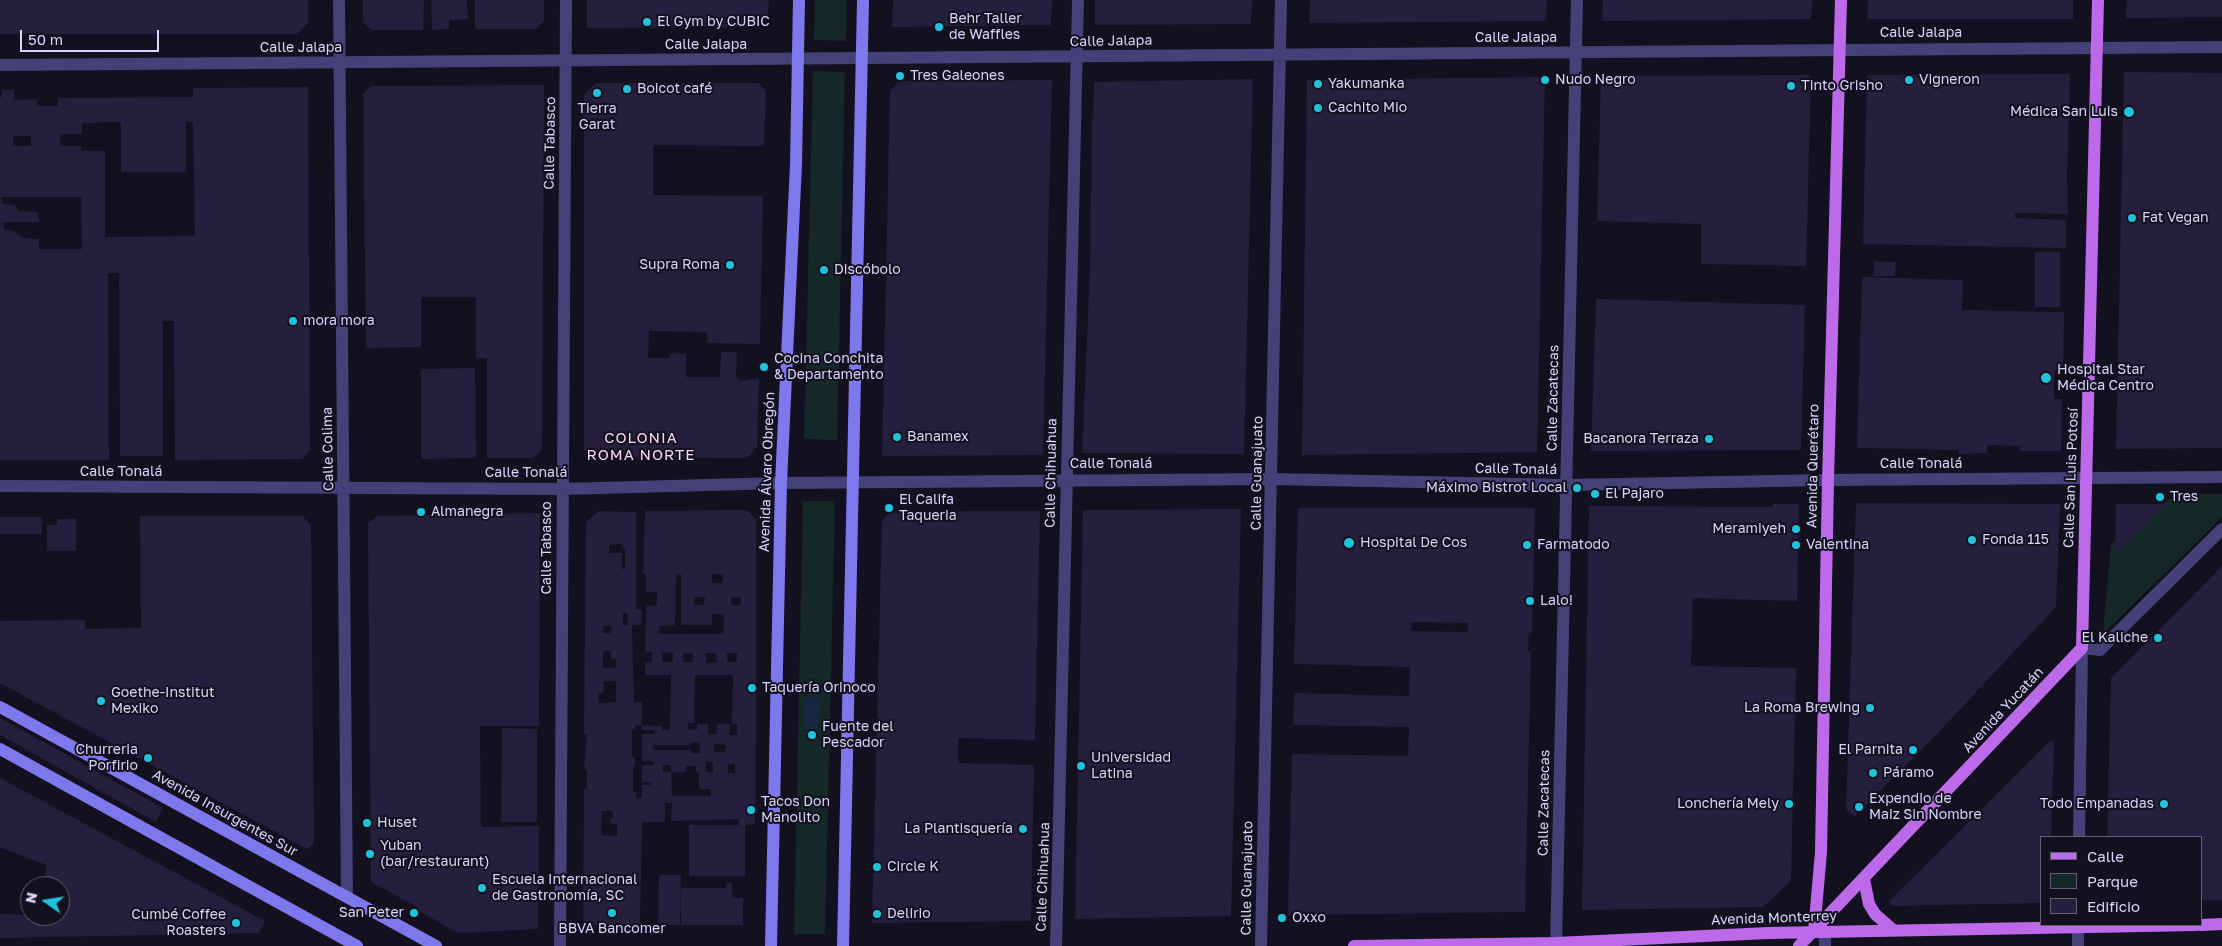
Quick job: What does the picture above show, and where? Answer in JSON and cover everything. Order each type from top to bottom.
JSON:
[{"type":"main road","name":"Avenida Álvaro Obregón","points":[[771,946],[781,483],[795,174],[799,0]]},
{"type":"main road","points":[[843,946],[863,0]]},
{"type":"main road","name":"Avenida Querétaro","points":[[1820,932],[1828,480],[1841,0]]},
{"type":"main road","name":"Calle San Luis Potosí","points":[[2082,648],[2098,0]]},
{"type":"main road","name":"Avenida Yucatán","points":[[1799,946],[1820,932],[1864,880],[2082,648]]},
{"type":"main road","name":"Avenida Insurgentes Sur","points":[[0,706],[436,946]]},
{"type":"main road","points":[[0,749],[357,946]]},
{"type":"main road","points":[[1864,880],[1869,904],[1879,918],[1893,930]]},
{"type":"main road","points":[[2202,925],[2222,924]]},
{"type":"main road","name":"Avenida Monterrey","points":[[1354,946],[1556,945],[1820,932],[2078,926]]},
{"type":"street","name":"Calle Colima","points":[[339,0],[347,897]]},
{"type":"street","name":"Calle Tabasco","points":[[560,946],[566,0]]},
{"type":"street","name":"Calle Chihuahua","points":[[1056,946],[1078,0]]},
{"type":"street","name":"Calle Guanajuato","points":[[1260,946],[1272,479],[1281,0]]},
{"type":"street","name":"Calle Zacatecas","points":[[1556,945],[1577,0]]},
{"type":"street","name":"Calle Jalapa","points":[[0,65],[2222,47]]},
{"type":"street","name":"Calle Tonalá","points":[[0,486],[344,486],[562,489],[781,483],[852,484],[1272,479],[1566,486],[1828,480],[2222,477]]},
{"type":"street","points":[[2082,648],[2100,650],[2222,529]]},
{"type":"street","name":"Calle San Luis Potosí","points":[[2079,836],[2082,648]]},
{"type":"street","points":[[2078,926],[2078,946]]},
{"type":"street","name":"Avenida Querétaro","points":[[1820,932],[1825,946]]},
{"type":"green space","points":[[815,0],[847,0],[846,41],[814,40]]},
{"type":"green space","points":[[813,71],[845,72],[837,440],[804,439]]},
{"type":"green space","points":[[2176,494],[2222,494],[2222,517],[2103,634],[2111,544]]},
{"type":"green space","points":[[803,501],[835,501],[825,934],[794,934]]},
{"type":"water","points":[[806,697],[818,697],[818,736],[806,736]]},
{"type":"building","points":[[0,0],[308,0],[308,23],[297,34],[0,34]]},
{"type":"building","points":[[363,0],[424,0],[423,30],[371,30],[363,22]]},
{"type":"building","points":[[431,0],[467,0],[468,19],[449,20],[449,29],[432,30]]},
{"type":"building","points":[[475,0],[544,0],[544,20],[536,29],[475,29]]},
{"type":"building","points":[[587,0],[769,0],[768,16],[759,27],[587,28]]},
{"type":"building","points":[[893,0],[1052,0],[1051,25],[892,27]]},
{"type":"building","points":[[1095,0],[1252,0],[1251,24],[1095,25]]},
{"type":"building","points":[[1310,0],[1547,0],[1546,21],[1309,23]]},
{"type":"building","points":[[1603,0],[1812,0],[1811,19],[1602,21]]},
{"type":"building","points":[[1868,0],[2073,0],[2073,19],[1867,19]]},
{"type":"building","points":[[2127,0],[2222,0],[2222,17],[2126,18]]},
{"type":"building","points":[[2124,72],[2222,73],[2222,448],[2116,449]]},
{"type":"building","points":[[2070,74],[2067,175],[2068,214],[2015,213],[2015,218],[2066,220],[2066,248],[1863,244],[1867,75]]},
{"type":"building","points":[[1811,75],[1806,266],[1701,264],[1701,224],[1597,221],[1601,76]]},
{"type":"building","points":[[1545,77],[1537,452],[1302,455],[1307,80]]},
{"type":"building","points":[[1253,79],[1244,454],[1082,453],[1090,272],[1094,82]]},
{"type":"building","points":[[1052,80],[1043,455],[882,456],[890,91],[899,81]]},
{"type":"building","points":[[596,83],[758,83],[766,91],[764,146],[653,145],[653,195],[763,196],[760,344],[707,343],[707,332],[649,331],[648,358],[669,358],[670,353],[686,354],[686,377],[720,377],[721,352],[735,352],[737,355],[736,376],[740,381],[759,378],[757,447],[747,458],[592,457],[584,449],[584,95]]},
{"type":"building","points":[[544,85],[542,450],[533,458],[487,458],[487,358],[476,358],[476,297],[421,297],[421,347],[366,348],[363,94],[371,86]]},
{"type":"building","points":[[308,87],[310,450],[302,459],[175,460],[174,321],[163,321],[163,456],[120,456],[119,273],[108,273],[109,460],[0,460],[0,97],[2,97],[2,90],[14,90],[14,100],[37,99],[37,106],[58,106],[58,98],[193,97],[193,88]],"holes":[[[121,122],[121,172],[186,172],[186,122],[193,122],[195,236],[105,237],[105,151],[81,151],[81,146],[60,146],[60,134],[82,134],[82,123]],[[13,136],[31,136],[31,146],[13,146]],[[2,197],[81,197],[82,249],[39,249],[39,239],[22,238],[14,231],[4,230],[3,222],[39,222],[38,212],[20,211],[14,205],[3,204]]]},
{"type":"building","points":[[2035,252],[2060,252],[2060,307],[2035,307]]},
{"type":"building","points":[[1874,261],[1896,262],[1895,276],[1874,276]]},
{"type":"building","points":[[1862,277],[1963,280],[1962,310],[2064,312],[2063,370],[2054,370],[2054,399],[2062,399],[2061,451],[2020,451],[2021,446],[1987,445],[1987,453],[1959,454],[1959,450],[1857,448]]},
{"type":"building","points":[[1596,299],[1805,305],[1801,450],[1591,451]]},
{"type":"building","points":[[475,368],[476,458],[421,459],[421,369]]},
{"type":"building","points":[[1856,503],[2060,504],[2056,607],[1936,735],[1855,816],[1846,811]]},
{"type":"building","points":[[1773,504],[1799,504],[1797,601],[1693,598],[1691,666],[1796,668],[1791,881],[1763,907],[1582,910],[1589,506],[1773,507]]},
{"type":"building","points":[[2116,504],[2166,504],[2115,554]]},
{"type":"building","points":[[1298,508],[1535,508],[1532,633],[1529,633],[1528,651],[1531,651],[1525,912],[1288,915],[1292,754],[1408,756],[1409,727],[1293,725],[1294,693],[1409,696],[1410,667],[1294,664]],"holes":[[[1411,622],[1468,623],[1468,632],[1411,631]]]},
{"type":"building","points":[[1241,509],[1231,916],[1075,919],[1083,510]]},
{"type":"building","points":[[747,510],[756,519],[756,724],[755,824],[745,825],[745,876],[689,876],[689,825],[739,825],[739,819],[671,821],[672,803],[665,803],[665,822],[642,822],[640,925],[583,925],[584,789],[587,789],[587,769],[584,769],[587,734],[584,734],[586,522],[599,511],[636,512],[636,609],[642,610],[641,625],[632,625],[634,702],[642,702],[642,725],[662,726],[662,730],[670,730],[671,675],[645,675],[645,662],[652,662],[652,652],[645,652],[646,605],[657,606],[657,592],[646,592],[646,574],[643,574],[645,511]],"holes":[[[622,544],[622,549],[625,548],[625,569],[622,569],[622,553],[609,553],[609,545]],[[676,574],[681,574],[681,625],[712,625],[712,614],[724,614],[723,634],[659,634],[659,626],[675,625]],[[712,574],[723,574],[723,583],[712,583]],[[694,597],[705,597],[704,605],[694,605]],[[731,597],[741,597],[741,605],[731,605]],[[623,613],[627,613],[628,625],[623,625]],[[603,626],[611,626],[611,633],[603,633]],[[603,651],[611,651],[611,659],[616,659],[616,668],[603,668]],[[662,652],[673,653],[673,662],[662,662]],[[683,653],[693,653],[693,662],[683,662]],[[706,653],[716,653],[717,662],[706,663]],[[727,653],[737,653],[737,662],[727,662]],[[695,675],[733,675],[732,724],[737,724],[737,735],[729,735],[730,724],[717,724],[717,734],[708,734],[708,724],[697,724],[697,730],[688,729],[688,723],[694,723]],[[604,681],[616,681],[616,702],[599,703],[598,693],[603,693]],[[635,725],[642,725],[642,730],[654,730],[655,734],[642,734],[642,761],[654,761],[654,765],[642,765],[642,782],[651,782],[651,785],[642,785],[642,798],[636,798],[636,792],[633,792],[635,757],[632,757],[632,730],[635,730]],[[691,742],[700,742],[700,753],[691,753],[691,750],[653,750],[653,745],[691,745]],[[714,744],[726,745],[725,752],[714,752]],[[706,762],[713,762],[713,773],[706,772]],[[728,764],[735,764],[735,773],[728,773]],[[663,765],[671,765],[671,772],[663,772]],[[686,766],[696,766],[696,772],[699,772],[699,789],[711,789],[711,796],[672,796],[671,772],[686,772]],[[602,811],[613,811],[613,818],[610,818],[610,824],[617,824],[617,836],[601,835]]]},
{"type":"building","points":[[1040,511],[1035,740],[958,738],[958,763],[1034,765],[1031,921],[872,923],[882,521],[889,513]]},
{"type":"building","points":[[540,513],[539,726],[480,726],[481,827],[539,826],[538,929],[458,933],[416,909],[417,907],[371,882],[368,524],[376,516]]},
{"type":"building","points":[[140,516],[302,516],[311,524],[314,844],[307,849],[0,683],[0,621],[85,620],[85,629],[141,628]]},
{"type":"building","points":[[0,517],[42,517],[42,534],[0,534]]},
{"type":"building","points":[[57,519],[76,519],[76,551],[47,551],[47,525],[57,525]]},
{"type":"building","points":[[2222,566],[2222,900],[2202,900],[2202,836],[2107,836],[2111,678]]},
{"type":"building","points":[[0,718],[163,808],[156,822],[0,735]]},
{"type":"building","points":[[502,728],[537,729],[537,822],[501,822]]},
{"type":"building","points":[[2051,740],[2054,744],[2051,836],[2040,836],[2040,903],[1891,906],[1889,901]]},
{"type":"building","points":[[0,778],[265,921],[259,933],[0,938],[0,914],[20,915],[20,926],[70,926],[70,876],[45,876],[46,865],[0,847]]},
{"type":"building","points":[[659,875],[681,875],[680,925],[658,925]]},
{"type":"building","points":[[726,883],[732,883],[732,898],[743,898],[743,925],[681,925],[681,888],[726,888]]},
{"type":"place","name":"El Gym by CUBIC","points":[[647,22]]},
{"type":"place","name":"Behr Taller de Waffles","points":[[939,27]]},
{"type":"place","name":"Tres Galeones","points":[[900,76]]},
{"type":"place","name":"Nudo Negro","points":[[1545,80]]},
{"type":"place","name":"Vigneron","points":[[1909,80]]},
{"type":"place","name":"Yakumanka","points":[[1318,84]]},
{"type":"place","name":"Tinto Grisho","points":[[1791,86]]},
{"type":"place","name":"Boicot café","points":[[627,89]]},
{"type":"place","name":"Tierra Garat","points":[[597,93]]},
{"type":"place","name":"Cachito Mio","points":[[1318,108]]},
{"type":"place","name":"Médica San Luis","points":[[2129,112]]},
{"type":"place","name":"Fat Vegan","points":[[2132,218]]},
{"type":"place","name":"Supra Roma","points":[[730,265]]},
{"type":"place","name":"Discóbolo","points":[[824,270]]},
{"type":"place","name":"mora mora","points":[[293,321]]},
{"type":"place","name":"Cocina Conchita & Departamento","points":[[764,367]]},
{"type":"place","name":"Hospital Star Médica Centro","points":[[2046,378]]},
{"type":"place","name":"Banamex","points":[[897,437]]},
{"type":"place","name":"Bacanora Terraza","points":[[1709,439]]},
{"type":"place","name":"Máximo Bistrot Local","points":[[1577,488]]},
{"type":"place","name":"El Pajaro","points":[[1595,494]]},
{"type":"place","name":"Tres","points":[[2160,497]]},
{"type":"place","name":"El Califa Taqueria","points":[[889,508]]},
{"type":"place","name":"Almanegra","points":[[421,512]]},
{"type":"place","name":"Meramiyeh","points":[[1796,529]]},
{"type":"place","name":"Fonda 115","points":[[1972,540]]},
{"type":"place","name":"Hospital De Cos","points":[[1349,543]]},
{"type":"place","name":"Farmatodo","points":[[1527,545]]},
{"type":"place","name":"Valentina","points":[[1796,545]]},
{"type":"place","name":"Lalo!","points":[[1530,601]]},
{"type":"place","name":"El Kaliche","points":[[2158,638]]},
{"type":"place","name":"Taquería Orinoco","points":[[752,688]]},
{"type":"place","name":"Goethe-Institut Mexiko","points":[[101,701]]},
{"type":"place","name":"La Roma Brewing","points":[[1870,708]]},
{"type":"place","name":"Fuente del Pescador","points":[[812,735]]},
{"type":"place","name":"El Parnita","points":[[1913,750]]},
{"type":"place","name":"Churreria Porfirio","points":[[148,758]]},
{"type":"place","name":"Universidad Latina","points":[[1081,766]]},
{"type":"place","name":"Páramo","points":[[1873,773]]},
{"type":"place","name":"Lonchería Mely","points":[[1789,804]]},
{"type":"place","name":"Todo Empanadas","points":[[2164,804]]},
{"type":"place","name":"Expendio de Maiz Sin Nombre","points":[[1859,807]]},
{"type":"place","name":"Tacos Don Manolito","points":[[751,810]]},
{"type":"place","name":"Huset","points":[[367,823]]},
{"type":"place","name":"La Plantisquería","points":[[1023,829]]},
{"type":"place","name":"Yuban (bar/restaurant)","points":[[370,854]]},
{"type":"place","name":"Circle K","points":[[877,867]]},
{"type":"place","name":"Escuela Internacional de Gastronomía, SC","points":[[482,888]]},
{"type":"place","name":"San Peter","points":[[414,913]]},
{"type":"place","name":"BBVA Bancomer","points":[[612,913]]},
{"type":"place","name":"Delirio","points":[[877,914]]},
{"type":"place","name":"Oxxo","points":[[1282,918]]},
{"type":"place","name":"Cumbé Coffee Roasters","points":[[236,923]]},
{"type":"district","name":"COLONIA ROMA NORTE","points":[[641,446]]}]
